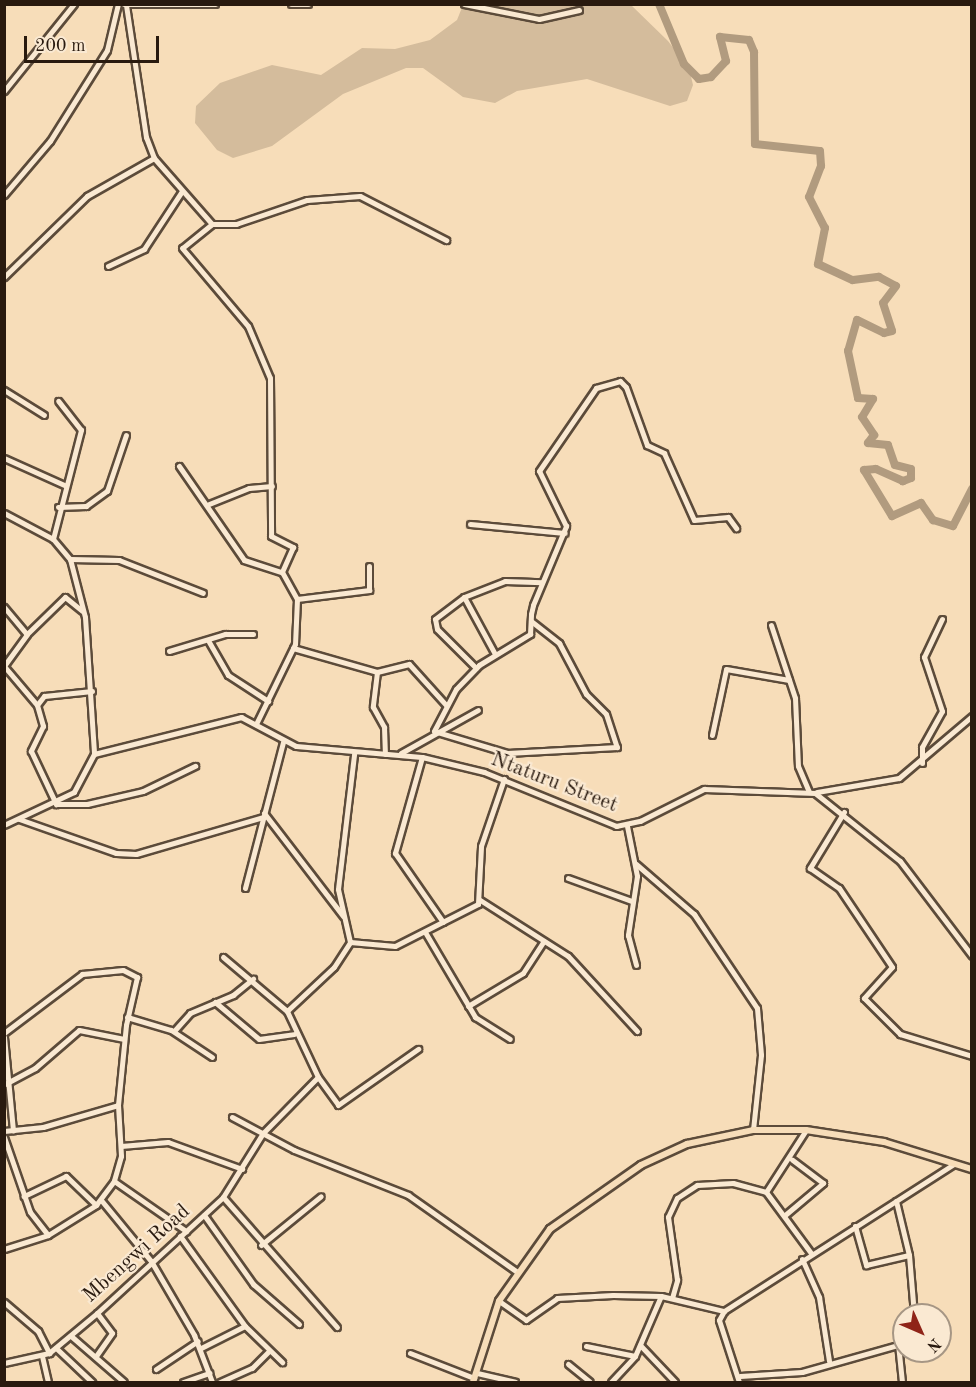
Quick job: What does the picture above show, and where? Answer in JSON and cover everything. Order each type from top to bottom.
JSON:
[{"type":"main road","points":[[475,1378],[499,1301],[517,1272],[550,1229],[641,1165],[687,1144],[753,1130],[806,1130],[884,1142],[952,1165],[972,1169]]},
{"type":"street","points":[[4,91],[74,4]]},
{"type":"street","points":[[4,195],[50,141],[107,50],[118,4]]},
{"type":"street","points":[[212,224],[154,158],[125,5],[215,4]]},
{"type":"street","points":[[291,4],[308,4]]},
{"type":"street","points":[[464,4],[539,19],[579,10]]},
{"type":"street","points":[[4,278],[87,196],[154,158]]},
{"type":"street","points":[[108,266],[144,249],[182,191]]},
{"type":"street","points":[[282,572],[293,547],[271,536],[273,390],[261,349],[248,326],[182,248],[212,224],[236,224],[307,200],[360,196],[446,240]]},
{"type":"street","points":[[437,733],[446,705],[476,668],[495,654],[527,640],[542,582],[565,533],[540,471],[590,393],[620,381],[647,446],[664,453],[694,520],[728,517],[736,528]]},
{"type":"street","points":[[4,390],[44,415]]},
{"type":"street","points":[[53,539],[58,507],[81,425],[58,401]]},
{"type":"street","points":[[58,507],[86,506],[107,491],[126,435]]},
{"type":"street","points":[[4,458],[64,485]]},
{"type":"street","points":[[179,466],[209,504],[244,560],[282,572],[297,599],[300,619],[293,648],[256,724]]},
{"type":"street","points":[[209,504],[249,488],[272,486]]},
{"type":"street","points":[[4,513],[53,539],[70,560],[86,617],[94,754],[80,785],[56,804],[4,825]]},
{"type":"street","points":[[470,524],[565,533]]},
{"type":"street","points":[[70,560],[119,560],[203,593]]},
{"type":"street","points":[[297,599],[369,590],[369,566]]},
{"type":"street","points":[[476,668],[435,626],[435,619],[464,597],[505,581],[542,582]]},
{"type":"street","points":[[56,804],[31,752],[43,726],[37,705],[4,666],[27,634],[65,597],[86,617]]},
{"type":"street","points":[[464,597],[495,654]]},
{"type":"street","points":[[4,607],[27,634]]},
{"type":"street","points":[[922,763],[926,736],[942,711],[924,657],[942,619]]},
{"type":"street","points":[[437,733],[507,753],[617,747],[606,714],[586,694],[559,643],[531,621]]},
{"type":"street","points":[[771,625],[789,680],[799,731],[798,766],[812,792],[844,812],[900,861],[969,947],[972,956]]},
{"type":"street","points":[[169,651],[209,642],[225,634],[253,634]]},
{"type":"street","points":[[209,642],[228,675],[268,701]]},
{"type":"street","points":[[293,648],[377,672],[410,664],[446,705]]},
{"type":"street","points":[[712,735],[726,669],[789,680]]},
{"type":"street","points":[[377,672],[373,707],[384,727],[385,754]]},
{"type":"street","points":[[37,705],[44,696],[92,691]]},
{"type":"street","points":[[399,754],[478,710]]},
{"type":"street","name":"Ntaturu Street","points":[[94,754],[234,717],[256,724],[283,742],[354,754],[399,754],[422,757],[504,779],[598,822],[627,826],[704,789],[812,792],[876,786],[922,763],[972,716]]},
{"type":"street","points":[[245,888],[283,742]]},
{"type":"street","points":[[287,1011],[334,967],[350,942],[338,889],[354,754]]},
{"type":"street","points":[[422,757],[395,853],[443,922]]},
{"type":"street","points":[[56,804],[87,804],[143,791],[195,766]]},
{"type":"street","points":[[480,900],[481,846],[504,779]]},
{"type":"street","points":[[844,812],[810,868],[839,888],[892,967],[864,998],[900,1034],[972,1056]]},
{"type":"street","points":[[19,819],[116,853],[136,854],[263,815]]},
{"type":"street","points":[[263,815],[343,916]]},
{"type":"street","points":[[627,826],[636,864],[628,935],[636,965]]},
{"type":"street","points":[[636,864],[694,914],[756,1008],[761,1055],[753,1130]]},
{"type":"street","points":[[568,878],[632,901]]},
{"type":"street","points":[[350,942],[395,946],[425,932],[480,900]]},
{"type":"street","points":[[480,900],[568,956],[638,1031]]},
{"type":"street","points":[[425,932],[468,1006],[483,1024],[510,1039]]},
{"type":"street","points":[[468,1006],[523,973],[544,941]]},
{"type":"street","points":[[223,957],[253,978],[287,1011],[294,1034],[318,1077],[338,1106],[418,1049]]},
{"type":"street","points":[[4,1249],[48,1235],[99,1203],[114,1181],[121,1146],[118,1105],[124,1039],[136,975],[98,970],[72,979],[4,1035],[5,1084],[13,1131]]},
{"type":"street","points":[[174,1031],[190,1013],[214,1002],[253,978]]},
{"type":"street","points":[[214,1002],[259,1039],[294,1034]]},
{"type":"street","points":[[127,1017],[174,1031],[212,1057]]},
{"type":"street","points":[[5,1084],[35,1068],[79,1030],[124,1039]]},
{"type":"street","name":"Mbengwi Road","points":[[4,1363],[49,1353],[97,1313],[223,1197],[263,1133],[318,1077]]},
{"type":"street","points":[[4,1131],[13,1131],[118,1105]]},
{"type":"street","points":[[232,1117],[263,1133],[408,1195],[517,1272]]},
{"type":"street","points":[[766,1192],[792,1160],[806,1130]]},
{"type":"street","points":[[4,1137],[24,1196],[48,1235]]},
{"type":"street","points":[[121,1146],[168,1142],[242,1169]]},
{"type":"street","points":[[785,1215],[823,1184],[792,1160]]},
{"type":"street","points":[[739,1383],[740,1376],[719,1320],[724,1311],[811,1252],[952,1165]]},
{"type":"street","points":[[24,1196],[66,1176],[99,1203],[150,1262],[198,1341],[212,1383]]},
{"type":"street","points":[[114,1181],[186,1231]]},
{"type":"street","points":[[672,1298],[677,1280],[668,1217],[677,1198],[710,1181],[766,1192],[811,1252]]},
{"type":"street","points":[[261,1245],[321,1196]]},
{"type":"street","points":[[223,1197],[261,1245],[336,1327]]},
{"type":"street","points":[[896,1201],[909,1255],[913,1303]]},
{"type":"street","points":[[204,1215],[254,1284],[299,1324]]},
{"type":"street","points":[[855,1226],[866,1265],[909,1255]]},
{"type":"street","points":[[180,1236],[245,1326],[282,1362]]},
{"type":"street","points":[[802,1258],[819,1297],[829,1361]]},
{"type":"street","points":[[611,1383],[635,1356],[661,1296]]},
{"type":"street","points":[[499,1301],[530,1321],[541,1305],[557,1298],[661,1296],[724,1311]]},
{"type":"street","points":[[4,1302],[38,1331],[49,1353]]},
{"type":"street","points":[[96,1356],[112,1333],[97,1313]]},
{"type":"street","points":[[201,1348],[245,1326]]},
{"type":"street","points":[[71,1336],[124,1383]]},
{"type":"street","points":[[156,1369],[198,1341]]},
{"type":"street","points":[[640,1345],[675,1383]]},
{"type":"street","points":[[586,1346],[635,1356]]},
{"type":"street","points":[[740,1376],[802,1372],[829,1361],[892,1346]]},
{"type":"street","points":[[56,1348],[93,1383]]},
{"type":"street","points":[[220,1383],[252,1368],[269,1351]]},
{"type":"street","points":[[410,1353],[475,1378],[515,1383]]},
{"type":"street","points":[[42,1356],[48,1383]]},
{"type":"street","points":[[901,1363],[902,1383]]},
{"type":"street","points":[[568,1364],[590,1383]]},
{"type":"street","points":[[183,1382],[209,1373]]},
{"type":"shaded area","points":[[463,5],[631,5],[668,41],[689,68],[693,85],[687,101],[670,106],[587,79],[517,91],[495,103],[463,97],[423,68],[406,68],[343,94],[272,146],[233,158],[217,150],[195,123],[196,106],[220,83],[272,65],[321,75],[362,48],[395,49],[430,40],[457,20]]},
{"type":"waterway","points":[[659,4],[684,64],[699,79],[711,77],[726,61],[720,37],[749,40],[754,52],[755,144],[820,151],[821,166],[809,197],[825,228],[818,264],[853,280],[879,277],[896,286],[883,303],[892,331],[884,333],[857,320],[848,351],[858,398],[873,399],[862,417],[874,435],[868,443],[888,445],[895,465],[911,469],[911,478],[903,481],[876,469],[864,470],[892,516],[921,503],[933,520],[953,526],[972,489]]}]
